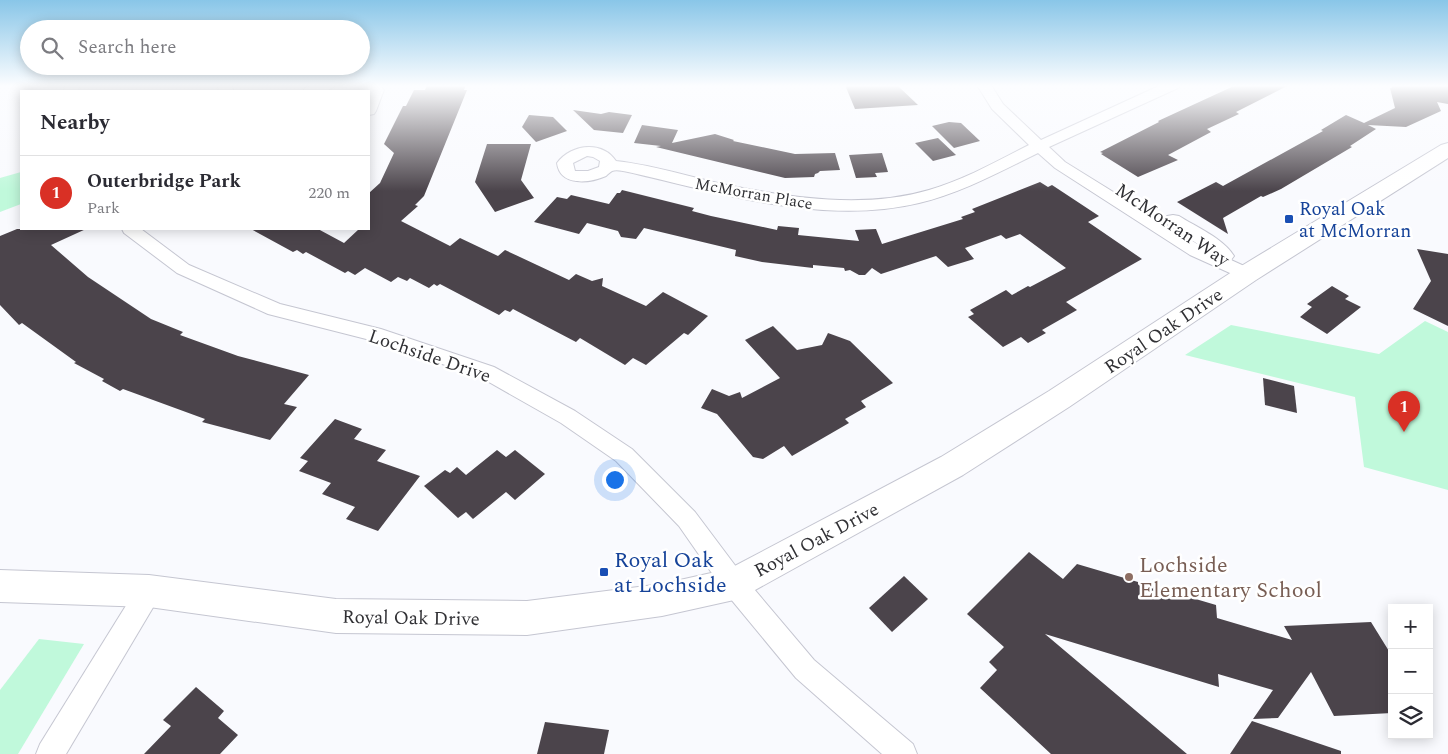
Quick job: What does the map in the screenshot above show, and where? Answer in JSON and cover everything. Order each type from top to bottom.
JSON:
[{"type":"main road","name":"Royal Oak Drive","points":[[0,586],[149,591],[336,616],[527,618],[662,600],[734,584],[952,466],[1059,399],[1247,274],[1448,149]]},
{"type":"street","name":"McMorran Way","points":[[1013,120],[1060,165],[1196,251],[1247,274]]},
{"type":"street","name":"McMorran Place","points":[[608,165],[628,166],[787,202],[857,205],[900,202],[931,195],[983,175],[1097,120]]},
{"type":"street","name":"Lochside Drive","points":[[131,230],[183,269],[275,309],[381,336],[486,372],[568,417],[624,455],[687,519],[734,584],[805,669],[903,754]]},
{"type":"street","points":[[50,754],[149,591]]},
{"type":"green space","points":[[20,172],[20,204],[0,212],[0,178]]},
{"type":"green space","points":[[1425,321],[1448,332],[1448,490],[1364,467],[1355,397],[1185,355],[1231,325],[1379,354]]},
{"type":"green space","points":[[39,639],[84,644],[18,754],[0,754],[0,690]]},
{"type":"building","points":[[396,120],[455,120],[424,196],[415,205],[418,206],[401,221],[450,246],[460,238],[498,256],[505,250],[569,280],[576,274],[592,281],[603,278],[602,286],[646,306],[663,292],[708,316],[688,335],[684,333],[646,365],[633,358],[625,365],[580,338],[576,342],[513,309],[510,312],[505,310],[499,315],[440,284],[437,286],[434,284],[429,288],[410,278],[407,281],[398,277],[391,282],[365,268],[355,275],[348,271],[345,273],[306,252],[303,254],[297,250],[293,252],[253,230],[320,230],[344,243],[358,230],[370,230],[370,192],[380,183],[394,153],[384,144]]},
{"type":"building","points":[[526,120],[556,120],[567,131],[536,142],[522,127]]},
{"type":"building","points":[[584,120],[629,120],[623,133],[594,130]]},
{"type":"building","points":[[1226,120],[1207,129],[1211,132],[1168,155],[1178,160],[1138,177],[1101,154],[1103,153],[1100,152],[1158,121]]},
{"type":"building","points":[[1337,120],[1358,120],[1364,123],[1370,120],[1421,120],[1406,127],[1368,125],[1376,129],[1350,146],[1352,147],[1281,189],[1263,197],[1261,196],[1223,218],[1228,234],[1177,202],[1216,182],[1223,186],[1323,131],[1321,130]]},
{"type":"building","points":[[949,122],[961,123],[980,141],[954,148],[932,126]]},
{"type":"building","points":[[642,125],[678,130],[672,143],[715,134],[733,141],[795,154],[835,153],[840,170],[820,171],[814,177],[785,178],[656,147],[661,146],[634,143]]},
{"type":"building","points":[[938,138],[956,155],[933,161],[915,143]]},
{"type":"building","points":[[487,144],[531,144],[521,180],[534,198],[495,212],[475,182]]},
{"type":"building","points":[[882,153],[888,172],[875,173],[877,177],[856,178],[849,155]]},
{"type":"building","points":[[1040,182],[1048,187],[1052,185],[1099,216],[1088,222],[1142,259],[1066,302],[1077,310],[1042,330],[1046,333],[1028,343],[1021,337],[1003,347],[968,317],[974,314],[970,310],[1006,290],[1012,295],[1066,268],[1020,234],[1006,239],[1001,235],[965,248],[974,259],[948,267],[936,256],[881,274],[872,268],[865,275],[859,275],[850,270],[845,271],[844,268],[813,265],[813,268],[762,262],[735,256],[736,250],[644,228],[636,239],[621,237],[618,231],[587,223],[579,234],[534,222],[557,197],[567,199],[571,195],[609,204],[617,193],[620,193],[622,190],[694,208],[692,211],[711,216],[777,230],[778,226],[799,228],[798,235],[859,241],[855,230],[876,229],[882,244],[963,219],[961,217],[975,212],[972,209]]},
{"type":"building","points":[[17,229],[84,230],[51,245],[88,277],[151,319],[183,332],[180,335],[238,356],[309,375],[284,404],[297,407],[270,440],[202,422],[205,419],[123,389],[120,391],[102,381],[104,379],[74,363],[76,362],[22,323],[19,325],[0,305],[0,236]]},
{"type":"building","points":[[1417,249],[1448,254],[1448,326],[1413,309],[1431,281]]},
{"type":"building","points":[[1332,286],[1349,296],[1345,299],[1361,307],[1327,334],[1300,317],[1312,307],[1307,304]]},
{"type":"building","points":[[773,326],[797,350],[822,345],[828,333],[850,341],[893,383],[861,401],[866,407],[845,419],[849,423],[792,456],[784,446],[763,459],[753,457],[717,414],[701,408],[712,389],[729,396],[740,392],[742,398],[780,378],[745,340]]},
{"type":"building","points":[[1263,378],[1294,386],[1297,413],[1265,405]]},
{"type":"building","points":[[335,419],[362,429],[354,439],[386,450],[377,461],[420,476],[378,531],[346,519],[355,507],[322,494],[331,483],[299,471],[308,461],[300,458]]},
{"type":"building","points":[[497,450],[506,457],[515,450],[545,474],[515,500],[506,492],[473,519],[466,512],[458,518],[424,486],[445,470],[450,473],[457,467],[466,475]]},
{"type":"building","name":"Lochside Elementary School","points":[[1029,552],[1063,579],[1077,564],[1216,605],[1217,618],[1292,640],[1284,626],[1371,622],[1388,650],[1388,713],[1334,716],[1311,672],[1278,718],[1253,719],[1273,690],[1218,674],[1219,687],[1045,634],[1187,754],[1051,754],[980,688],[997,670],[989,662],[1004,647],[967,614]]},
{"type":"building","points":[[904,576],[928,599],[892,632],[869,608]]},
{"type":"building","points":[[196,687],[224,711],[218,718],[238,735],[220,754],[144,754],[171,726],[163,720]]},
{"type":"building","points":[[1252,721],[1341,751],[1341,754],[1230,754]]},
{"type":"building","points":[[545,722],[609,730],[604,754],[537,754]]},
{"type":"place","name":"Royal Oak at McMorran","points":[[1289,219]]},
{"type":"place","name":"Outerbridge Park","points":[[1404,432]]},
{"type":"place","name":"Royal Oak at Lochside","points":[[604,572]]},
{"type":"place","name":"Lochside Elementary School","points":[[1129,577]]}]
